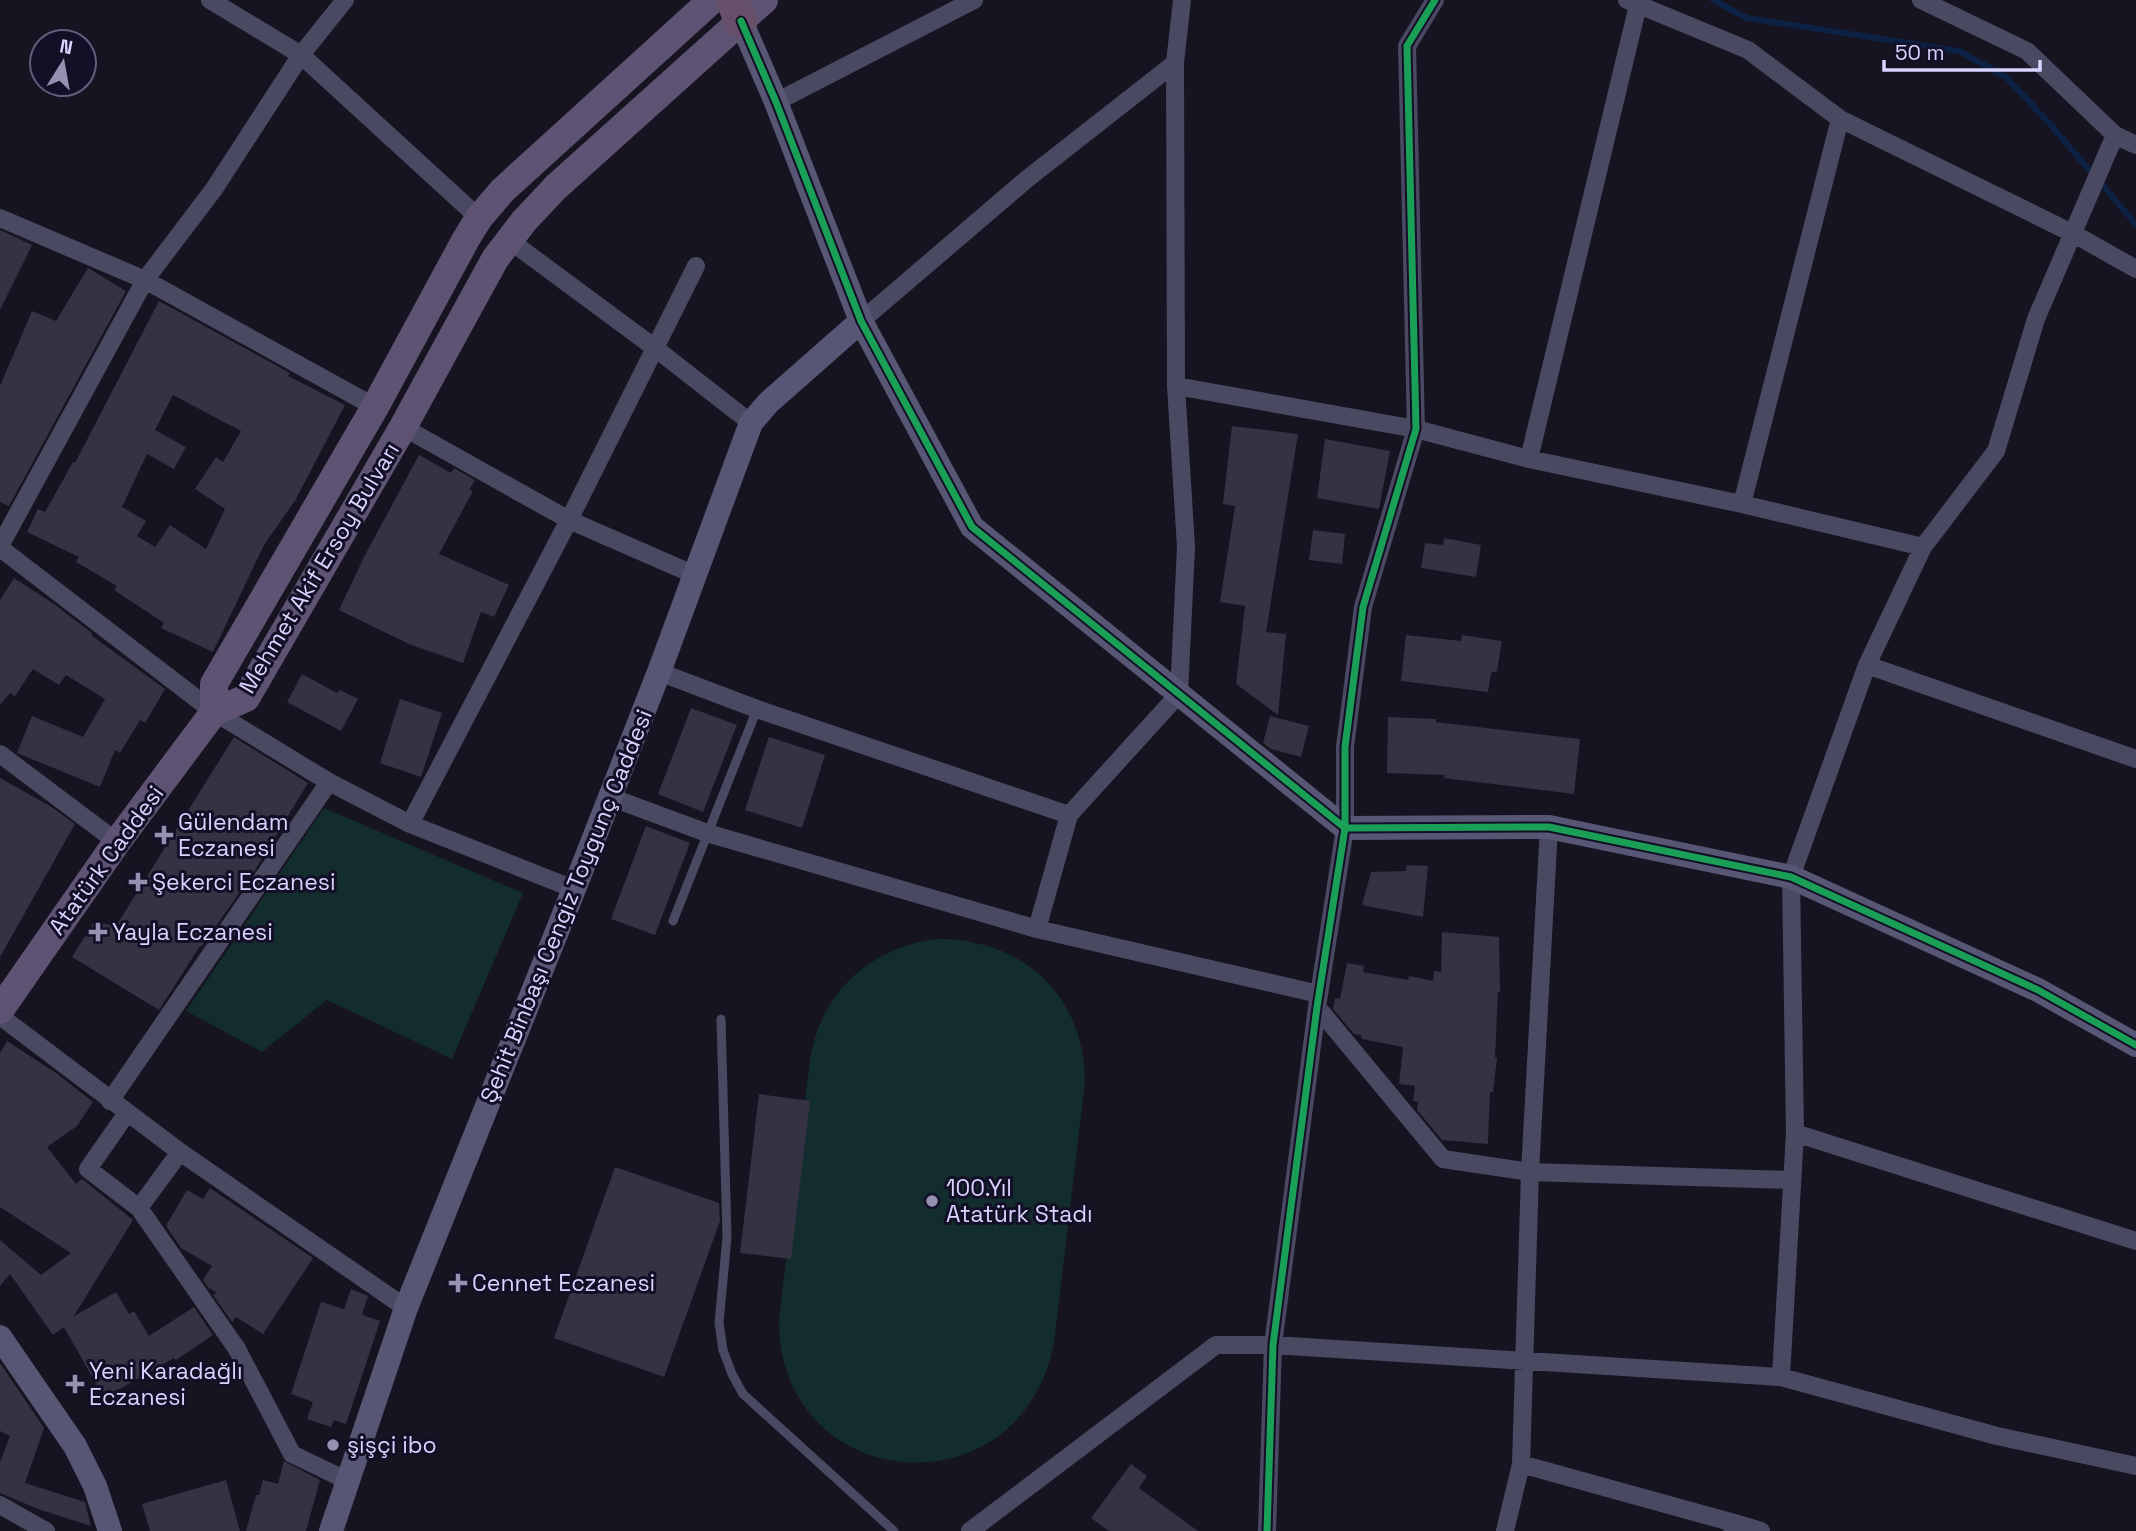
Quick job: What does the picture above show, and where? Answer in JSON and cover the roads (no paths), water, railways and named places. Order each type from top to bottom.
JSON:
[{"type":"main road","name":"Mehmet Akif Ersoy Bulvarı","points":[[712,0],[502,191],[479,218],[375,407],[214,684],[214,712],[246,698],[403,427],[495,259],[509,240],[556,187],[746,7]]},
{"type":"main road","name":"Atatürk Caddesi","points":[[0,1010],[117,842],[214,712]]},
{"type":"street","points":[[210,0],[301,55],[479,218]]},
{"type":"street","points":[[345,0],[301,55],[214,189],[145,280],[0,547],[214,712],[329,782],[410,824],[575,889]]},
{"type":"street","points":[[776,102],[974,0]]},
{"type":"street","points":[[1037,929],[1069,815],[1179,694],[1186,547],[1176,386],[1175,63],[1182,0]]},
{"type":"street","points":[[1268,1531],[1273,1345],[1318,1000],[1345,828],[1345,747],[1363,607],[1416,429],[1407,46],[1435,0]]},
{"type":"street","points":[[1921,0],[2027,51],[2115,135],[2136,145]]},
{"type":"street","points":[[1529,459],[1632,2],[1748,50],[1840,119],[2074,233],[2136,269]]},
{"type":"street","points":[[746,7],[776,102],[861,321],[972,527],[1345,828],[1549,827],[1791,877],[2038,990],[2136,1045]]},
{"type":"street","points":[[861,321],[1027,179],[1175,63]]},
{"type":"street","points":[[1742,504],[1840,119]]},
{"type":"street","points":[[1781,1377],[1795,1133],[1791,877],[1867,665],[1923,547],[1996,451],[2036,319],[2115,135]]},
{"type":"street","points":[[0,218],[145,280],[375,407]]},
{"type":"street","points":[[509,240],[751,423]]},
{"type":"street","points":[[410,824],[569,520],[696,266]]},
{"type":"street","name":"Şehit Binbaşı Cengiz Toygunç Caddesi","points":[[331,1531],[406,1308],[575,889],[751,423],[768,403],[861,321]]},
{"type":"street","points":[[1176,386],[1416,429],[1529,459],[1742,504],[1923,547]]},
{"type":"street","points":[[403,427],[569,520],[695,575]]},
{"type":"street","points":[[1867,665],[2136,759]]},
{"type":"street","points":[[659,672],[757,709],[1069,815]]},
{"type":"street","points":[[0,754],[117,842]]},
{"type":"street","points":[[110,1101],[329,782]]},
{"type":"street","points":[[610,797],[707,833],[1037,929],[1318,1000],[1443,1159],[1530,1171],[1792,1180]]},
{"type":"street","points":[[1504,1531],[1521,1464],[1530,1171],[1549,827]]},
{"type":"street","points":[[0,1016],[180,1152],[406,1308]]},
{"type":"street","points":[[127,1113],[88,1169],[139,1208],[237,1349],[292,1454],[348,1481]]},
{"type":"street","points":[[1795,1133],[2136,1241]]},
{"type":"street","points":[[139,1208],[180,1152]]},
{"type":"street","points":[[0,1337],[75,1446],[95,1486],[110,1531]]},
{"type":"street","points":[[970,1531],[1216,1345],[1273,1345],[1781,1377],[1997,1436],[2136,1466]]},
{"type":"street","points":[[1521,1464],[1733,1527],[1761,1531]]},
{"type":"street","points":[[0,1505],[46,1531]]},
{"type":"street","points":[[8,1531],[20,1516]]},
{"type":"lane","points":[[673,921],[757,709]]},
{"type":"lane","points":[[720,1019],[727,1237],[719,1323],[723,1350],[743,1394],[894,1531]]},
{"type":"waterway","points":[[1713,0],[1747,18],[1959,51],[2006,77],[2136,224]]},
{"type":"place","name":"Gülendam Eczanesi","points":[[164,835]]},
{"type":"place","name":"Şekerci Eczanesi","points":[[138,882]]},
{"type":"place","name":"Yayla Eczanesi","points":[[98,932]]},
{"type":"place","name":"100.Yıl Atatürk Stadı","points":[[932,1201]]},
{"type":"place","name":"Cennet Eczanesi","points":[[458,1283]]},
{"type":"place","name":"Yeni Karadağlı Eczanesi","points":[[75,1384]]},
{"type":"place","name":"şişçi ibo","points":[[333,1445]]}]
